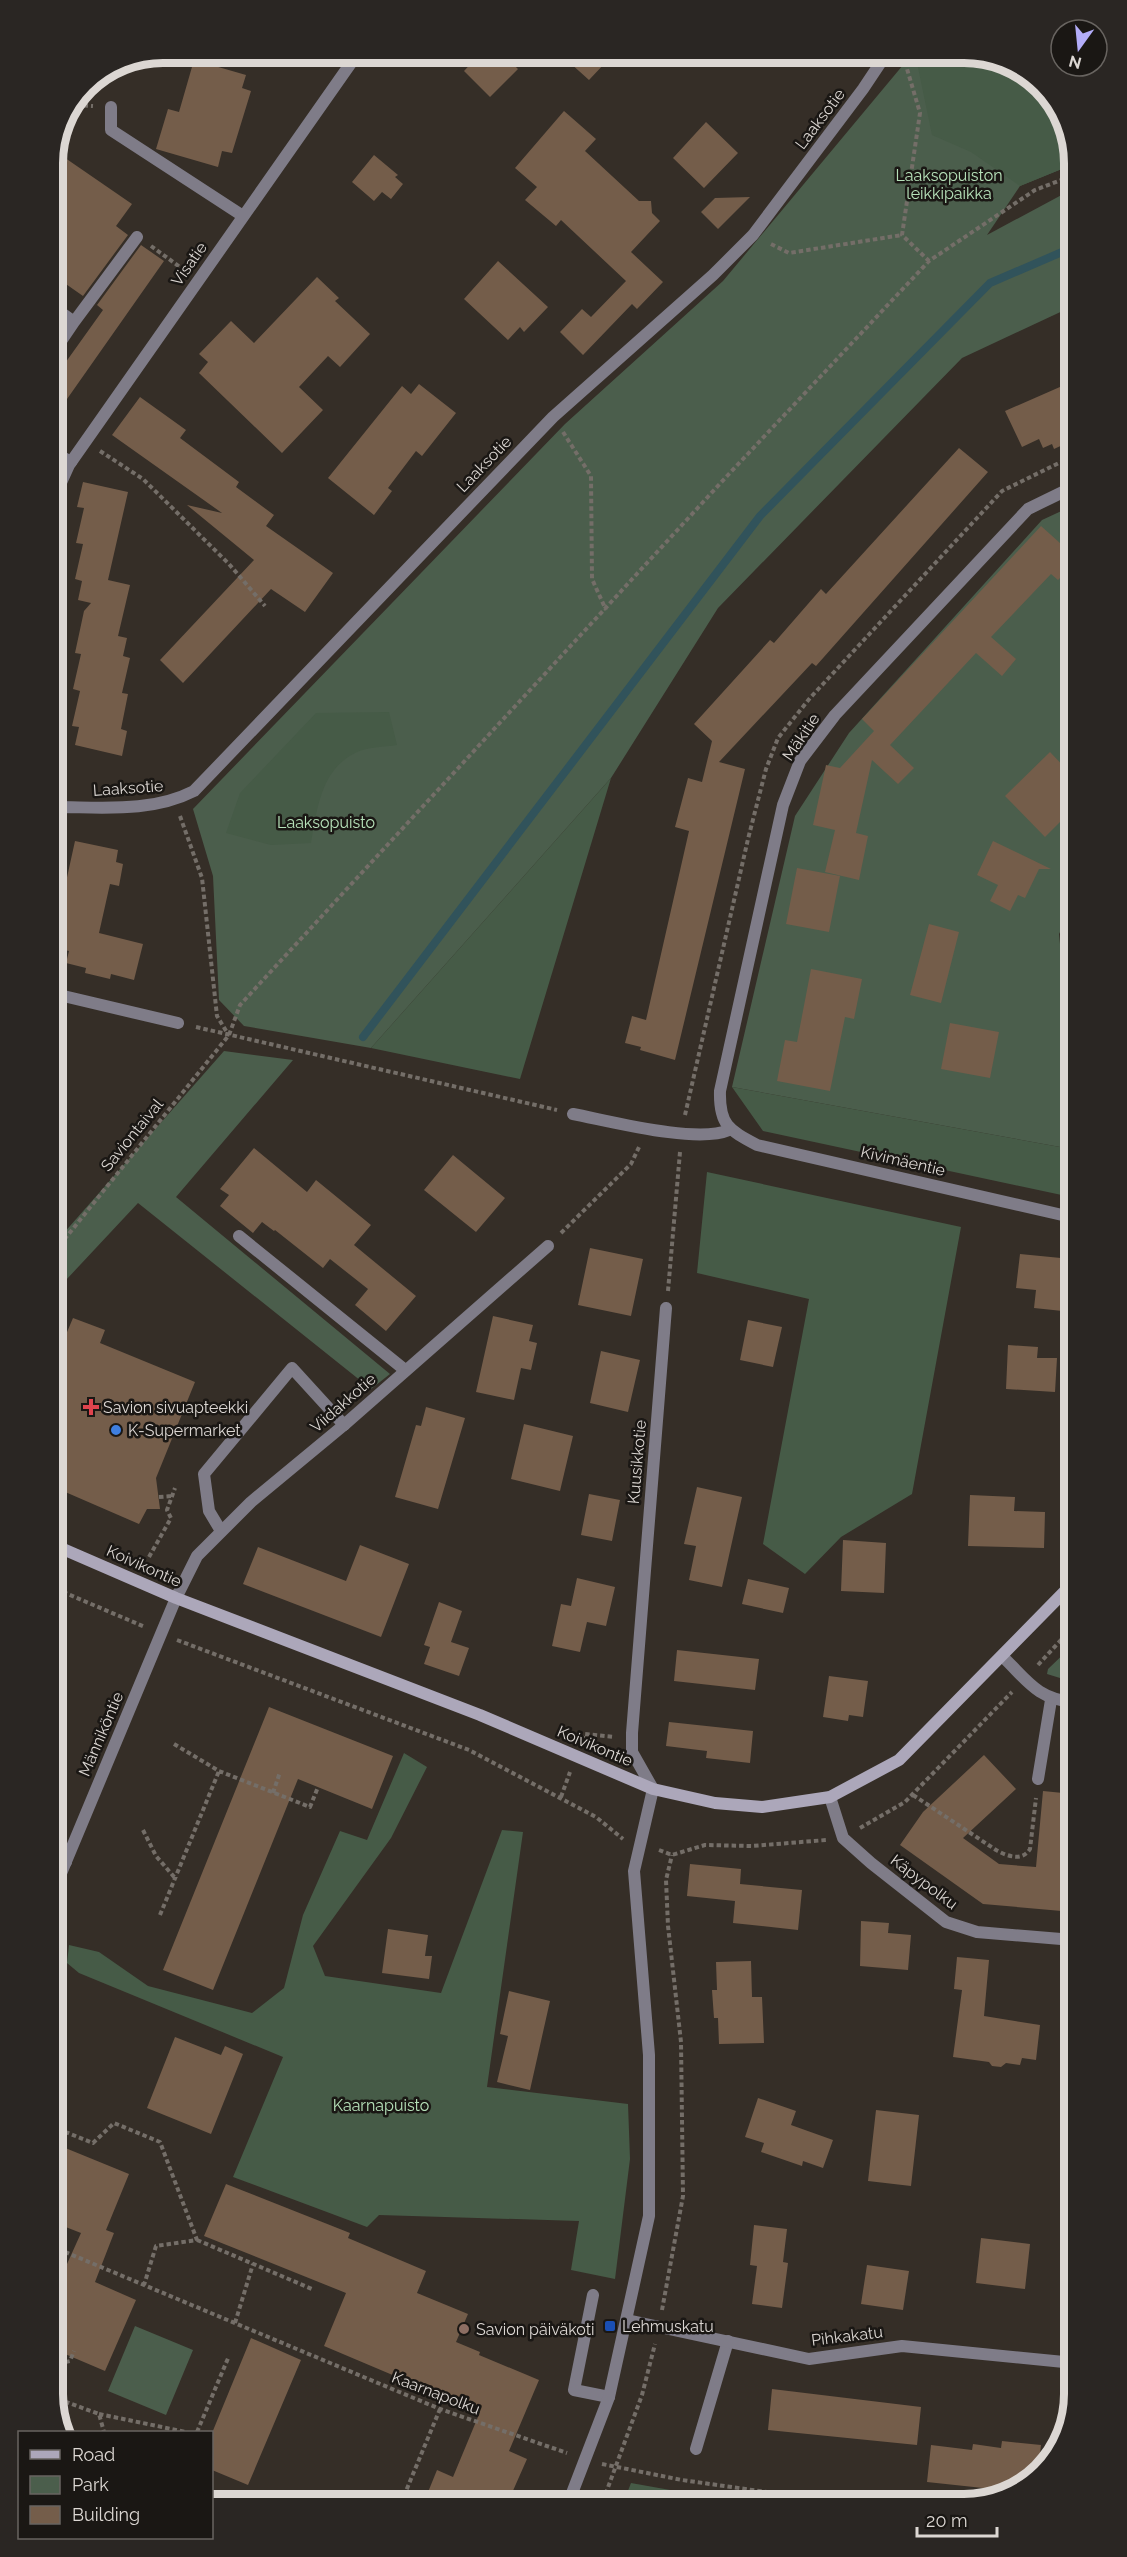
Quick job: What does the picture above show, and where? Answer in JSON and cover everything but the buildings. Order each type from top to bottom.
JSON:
[{"type":"main road","name":"Koivikontie","points":[[63,1549],[176,1598],[480,1715],[653,1789],[715,1803],[762,1807],[830,1797],[899,1760],[1003,1657],[1064,1592]]},
{"type":"street","name":"Visatie","points":[[63,479],[71,462],[350,63]]},
{"type":"street","name":"Laaksotie","points":[[63,807],[133,807],[175,801],[194,791],[553,417],[713,275],[753,235],[863,90],[881,63]]},
{"type":"street","points":[[111,106],[111,130],[243,216]]},
{"type":"street","points":[[63,339],[137,237]]},
{"type":"street","points":[[63,314],[75,322]]},
{"type":"street","points":[[63,458],[71,462]]},
{"type":"street","name":"Mäkitie","points":[[729,1130],[720,1110],[720,1091],[783,805],[800,761],[835,715],[1028,509],[1064,492]]},
{"type":"street","points":[[63,996],[178,1023]]},
{"type":"street","points":[[573,1114],[681,1132],[717,1135],[729,1130]]},
{"type":"street","name":"Kivimäentie","points":[[729,1130],[757,1145],[1064,1215]]},
{"type":"street","points":[[239,1236],[405,1370]]},
{"type":"street","name":"Viidakkotie","points":[[176,1598],[197,1556],[251,1502],[344,1425],[548,1246]]},
{"type":"street","name":"Kuusikkotie","points":[[653,1789],[632,1752],[632,1733],[666,1308]]},
{"type":"street","points":[[221,1531],[208,1511],[204,1474],[292,1368],[344,1425]]},
{"type":"street","name":"Männiköntie","points":[[63,1856],[176,1598]]},
{"type":"street","points":[[1003,1657],[1051,1700],[1064,1701]]},
{"type":"street","points":[[1038,1779],[1051,1700]]},
{"type":"street","points":[[572,2494],[609,2397],[649,2216],[649,2055],[634,1871],[653,1789]]},
{"type":"street","name":"Käpypolku","points":[[830,1797],[843,1838],[946,1922],[977,1932],[1064,1939]]},
{"type":"street","points":[[593,2295],[574,2390],[609,2397]]},
{"type":"street","name":"Pihkakatu","points":[[627,2320],[809,2359],[902,2346],[1064,2362]]},
{"type":"street","points":[[696,2449],[728,2341]]},
{"type":"path","points":[[902,235],[920,113],[905,63]]},
{"type":"path","name":"Saviontaival","points":[[63,1242],[229,1035],[240,1005],[929,261],[1035,190],[1064,179]]},
{"type":"path","points":[[753,235],[789,253],[902,235]]},
{"type":"path","points":[[902,235],[929,261]]},
{"type":"path","points":[[137,237],[184,270]]},
{"type":"path","points":[[553,417],[591,476],[592,579],[606,610]]},
{"type":"path","points":[[87,440],[108,458],[143,479],[229,564],[265,606]]},
{"type":"path","points":[[175,801],[202,878],[217,1016],[229,1035]]},
{"type":"path","points":[[178,1023],[573,1114]]},
{"type":"path","points":[[548,1246],[631,1164],[648,1128]]},
{"type":"path","points":[[666,1308],[680,1171],[681,1132]]},
{"type":"path","points":[[149,1557],[171,1518],[167,1510],[176,1488]]},
{"type":"path","points":[[159,1497],[172,1496]]},
{"type":"path","points":[[63,1592],[162,1634],[469,1750],[596,1817],[619,1838]]},
{"type":"path","points":[[174,1744],[219,1771],[310,1808],[318,1787]]},
{"type":"path","points":[[160,1914],[219,1771]]},
{"type":"path","points":[[273,1793],[280,1772]]},
{"type":"path","points":[[913,1794],[996,1850],[1007,1856],[1020,1857],[1030,1849],[1038,1779]]},
{"type":"path","points":[[143,1830],[156,1856],[175,1878]]},
{"type":"path","points":[[63,2131],[93,2143],[114,2123],[160,2142],[197,2240]]},
{"type":"path","points":[[144,2285],[156,2246],[197,2240],[312,2289]]},
{"type":"path","name":"Kaarnapolku","points":[[63,2251],[440,2409],[585,2460],[682,2480],[781,2494]]},
{"type":"path","points":[[235,2323],[253,2264]]},
{"type":"path","points":[[63,2363],[70,2361],[74,2351]]},
{"type":"path","points":[[197,2431],[229,2356]]},
{"type":"path","points":[[64,2401],[99,2414],[177,2431]]},
{"type":"path","points":[[405,2494],[440,2409]]},
{"type":"path","points":[[99,2414],[103,2431]]},
{"type":"green space","name":"Laaksopuisto","points":[[905,63],[970,63],[990,66],[1014,76],[1035,92],[1054,119],[1063,150],[1064,168],[1020,186],[987,235],[1064,194],[1064,310],[962,358],[718,608],[611,778],[371,1048],[244,1026],[219,1000],[213,876],[193,809],[565,424],[723,281]]},
{"type":"green space","points":[[917,63],[970,63],[990,66],[1014,76],[1035,92],[1047,107],[1059,131],[1064,168],[1020,186],[971,152],[932,135]]},
{"type":"green space","points":[[1064,510],[1064,924],[1059,934],[1064,984],[1064,1148],[732,1087],[795,816],[849,733],[1042,520]]},
{"type":"green space","points":[[389,712],[397,745],[359,751],[335,769],[322,792],[311,843],[271,845],[226,833],[240,793],[316,713]]},
{"type":"green space","points":[[611,778],[520,1079],[371,1048]]},
{"type":"green space","points":[[224,1051],[293,1060],[176,1197],[390,1374],[371,1389],[138,1203],[63,1282],[63,1234]]},
{"type":"green space","points":[[732,1087],[1064,1148],[1064,1196],[763,1131]]},
{"type":"green space","points":[[707,1172],[961,1227],[912,1494],[841,1537],[805,1574],[763,1544],[809,1299],[697,1273]]},
{"type":"green space","points":[[1064,1654],[1064,1679],[1047,1674],[1048,1669]]},
{"type":"green space","name":"Kaarnapuisto","points":[[404,1753],[427,1767],[391,1838],[313,1946],[325,1976],[441,1993],[502,1830],[523,1832],[487,2087],[628,2104],[630,2159],[615,2279],[571,2270],[579,2221],[379,2215],[367,2227],[233,2177],[283,2057],[79,1973],[67,1963],[69,1945],[99,1952],[148,1986],[252,2013],[284,1988],[303,1915],[340,1831],[367,1840]]},
{"type":"green space","points":[[135,2326],[193,2350],[166,2415],[108,2391]]},
{"type":"green space","points":[[631,2483],[692,2494],[627,2494]]},
{"type":"waterway","points":[[363,1037],[760,516],[990,283],[1064,251]]},
{"type":"place","name":"Savion sivuapteekki","points":[[91,1407]]},
{"type":"place","name":"K-Supermarket","points":[[116,1430]]},
{"type":"place","name":"Lehmuskatu","points":[[610,2326]]},
{"type":"place","name":"Savion päiväkoti","points":[[464,2329]]},
{"type":"park label","name":"Laaksopuiston leikkipaikka","points":[[949,184]]}]
